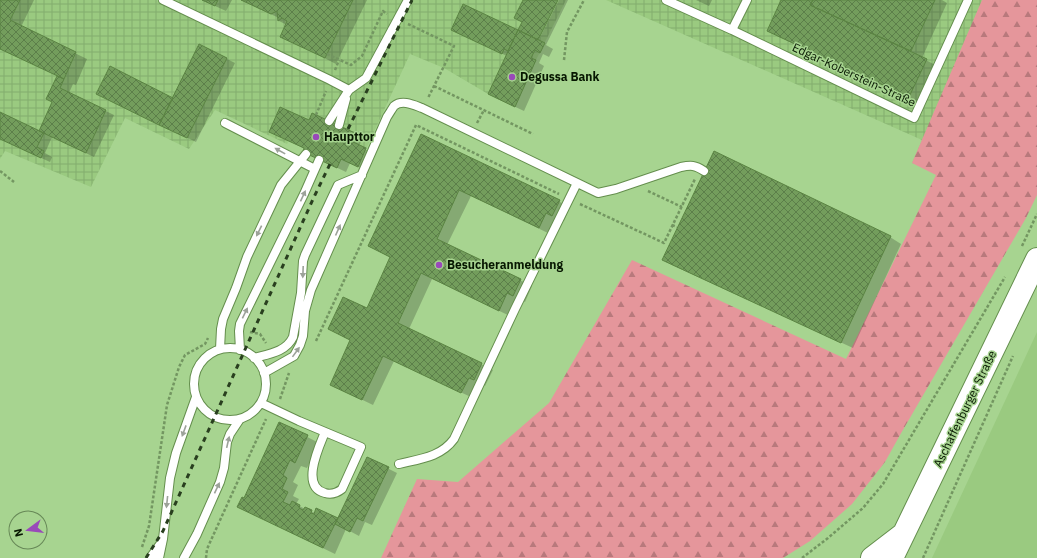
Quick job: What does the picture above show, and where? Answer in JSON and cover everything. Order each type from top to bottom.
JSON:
[{"type":"main road","name":"Aschaffenburger Straße","points":[[892,558],[1028,256]]},
{"type":"main road","points":[[872,558],[904,533]]},
{"type":"lane","points":[[163,0],[349,90]]},
{"type":"lane","points":[[329,121],[349,90],[366,78],[408,0]]},
{"type":"lane","name":"Edgar-Koberstein-Straße","points":[[666,0],[732,30],[914,118],[968,0]]},
{"type":"lane","points":[[732,30],[747,0]]},
{"type":"lane","points":[[339,126],[349,90]]},
{"type":"lane","points":[[264,373],[294,356],[300,345],[303,336],[305,311],[311,290],[387,117],[395,106],[402,103],[411,104],[422,108],[598,193],[610,191],[681,167],[692,165],[702,170]]},
{"type":"lane","points":[[225,123],[315,169]]},
{"type":"lane","points":[[220,350],[223,319],[236,288],[246,257],[282,185],[306,154]]},
{"type":"lane","points":[[240,350],[240,324],[320,160]]},
{"type":"lane","points":[[254,358],[273,354],[290,342],[293,337],[301,293],[303,261],[305,255],[338,184],[362,175]]},
{"type":"lane","points":[[399,464],[441,452],[454,438],[525,288],[577,183]]},
{"type":"lane","points":[[230,348],[240,350],[254,358],[260,364],[264,373],[266,381],[261,403],[255,410],[240,419],[227,420],[214,417],[202,408],[196,397],[194,387],[196,370],[204,359],[212,353],[230,348]]},
{"type":"lane","points":[[159,558],[163,539],[170,478],[176,453],[196,397]]},
{"type":"lane","points":[[261,403],[361,447],[342,489],[334,494],[322,493],[317,489],[312,478],[316,456],[325,432]]},
{"type":"lane","points":[[184,558],[197,534],[220,482],[224,468],[227,442],[230,434],[240,419]]},
{"type":"lane","points":[[191,558],[197,534]]},
{"type":"lane","points":[[150,558],[163,539]]},
{"type":"path","points":[[564,60],[567,32],[584,0]]},
{"type":"path","points":[[434,86],[533,134]]},
{"type":"path","points":[[313,346],[416,125],[466,149]]},
{"type":"path","points":[[677,227],[672,225],[702,170]]},
{"type":"path","points":[[0,171],[14,182]]},
{"type":"path","points":[[632,183],[682,206]]},
{"type":"path","points":[[1028,256],[1037,214]]},
{"type":"path","points":[[802,558],[863,508],[883,484],[1008,273]]},
{"type":"path","points":[[923,558],[1014,354]]},
{"type":"path","points":[[206,558],[207,549],[271,408],[281,398],[288,374],[294,370]]},
{"type":"shaded area","points":[[0,0],[566,0],[536,60],[515,107],[488,94],[444,68],[410,54],[362,158],[296,127],[287,144],[215,110],[189,149],[125,118],[91,187],[5,151],[0,159]]},
{"type":"shaded area","points":[[606,0],[1037,0],[1037,195],[912,163],[922,140]]},
{"type":"shaded area","points":[[1037,332],[1037,558],[932,558]]},
{"type":"green space","points":[[982,0],[1037,0],[1037,195],[1026,218],[885,462],[852,504],[810,541],[783,558],[381,558],[417,479],[458,482],[549,403],[632,260],[846,359],[936,175],[912,163]]},
{"type":"building","points":[[0,0],[20,0],[10,20],[76,52],[64,79],[0,49]]},
{"type":"building","points":[[202,0],[218,0],[215,6]]},
{"type":"building","points":[[241,0],[353,0],[325,58],[280,37],[287,21],[282,18],[278,21],[277,11],[271,14]]},
{"type":"building","points":[[523,0],[558,0],[538,40],[518,30],[522,22],[514,18]]},
{"type":"building","points":[[781,0],[813,0],[810,5],[927,59],[909,97],[767,31]]},
{"type":"building","points":[[813,0],[935,0],[911,51],[810,5]]},
{"type":"building","points":[[463,4],[518,30],[508,51],[504,49],[502,54],[451,30]]},
{"type":"building","name":"Degussa Bank","points":[[518,30],[545,43],[540,53],[535,50],[531,58],[536,60],[515,107],[488,94]]},
{"type":"building","points":[[199,44],[227,58],[187,138],[159,125]]},
{"type":"building","points":[[110,66],[173,98],[159,125],[96,94]]},
{"type":"building","points":[[57,76],[64,79],[60,88],[106,110],[86,153],[39,131],[52,102],[46,99]]},
{"type":"building","name":"Haupttor","points":[[280,107],[309,120],[312,113],[355,133],[351,141],[366,148],[358,167],[341,159],[337,168],[303,152],[304,148],[269,132]]},
{"type":"building","points":[[0,112],[44,133],[37,147],[44,151],[41,158],[0,139]]},
{"type":"building","name":"Besucheranmeldung","points":[[421,134],[560,200],[552,216],[546,213],[539,228],[459,190],[437,239],[521,279],[513,296],[507,293],[499,311],[421,273],[398,323],[482,363],[474,380],[469,378],[461,393],[383,356],[362,400],[330,385],[350,340],[328,329],[343,297],[367,308],[390,257],[368,246]]},
{"type":"building","points":[[714,151],[891,236],[841,343],[662,260]]},
{"type":"building","points":[[279,422],[308,435],[295,463],[290,460],[283,475],[287,478],[282,489],[288,492],[283,502],[290,505],[292,501],[300,505],[299,508],[303,510],[305,507],[312,510],[311,513],[314,514],[316,508],[338,518],[323,548],[237,507],[242,497],[244,498]]},
{"type":"building","points":[[367,457],[389,467],[363,521],[357,518],[350,532],[335,524]]},
{"type":"railway","points":[[348,129],[412,0]]},
{"type":"railway","points":[[146,558],[163,531],[330,164]]},
{"type":"place","name":"Degussa Bank","points":[[512,77]]},
{"type":"place","name":"Haupttor","points":[[316,137]]},
{"type":"place","name":"Besucheranmeldung","points":[[439,265]]}]
